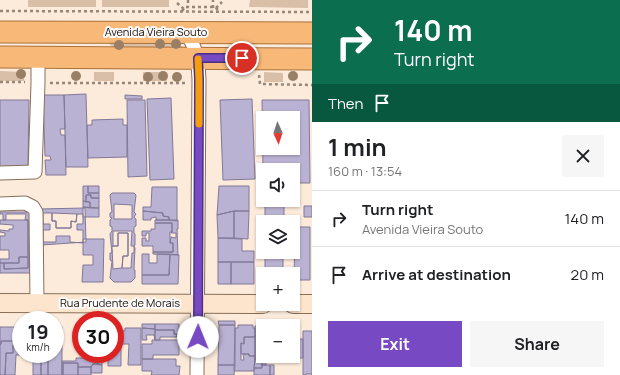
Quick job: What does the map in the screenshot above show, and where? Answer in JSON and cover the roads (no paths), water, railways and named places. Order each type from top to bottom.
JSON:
[{"type":"highway","name":"Avenida Vieira Souto","points":[[0,32],[312,33]]},
{"type":"highway","points":[[0,57],[312,59]]},
{"type":"main road","name":"Rua Prudente de Morais","points":[[0,303],[256,304]]},
{"type":"main road","points":[[300,304],[312,304]]},
{"type":"street","points":[[184,32],[190,38],[198,58],[199,79],[197,375]]},
{"type":"street","points":[[0,173],[35,172],[38,58]]},
{"type":"street","points":[[0,204],[25,203],[33,206],[36,212],[36,303]]}]
